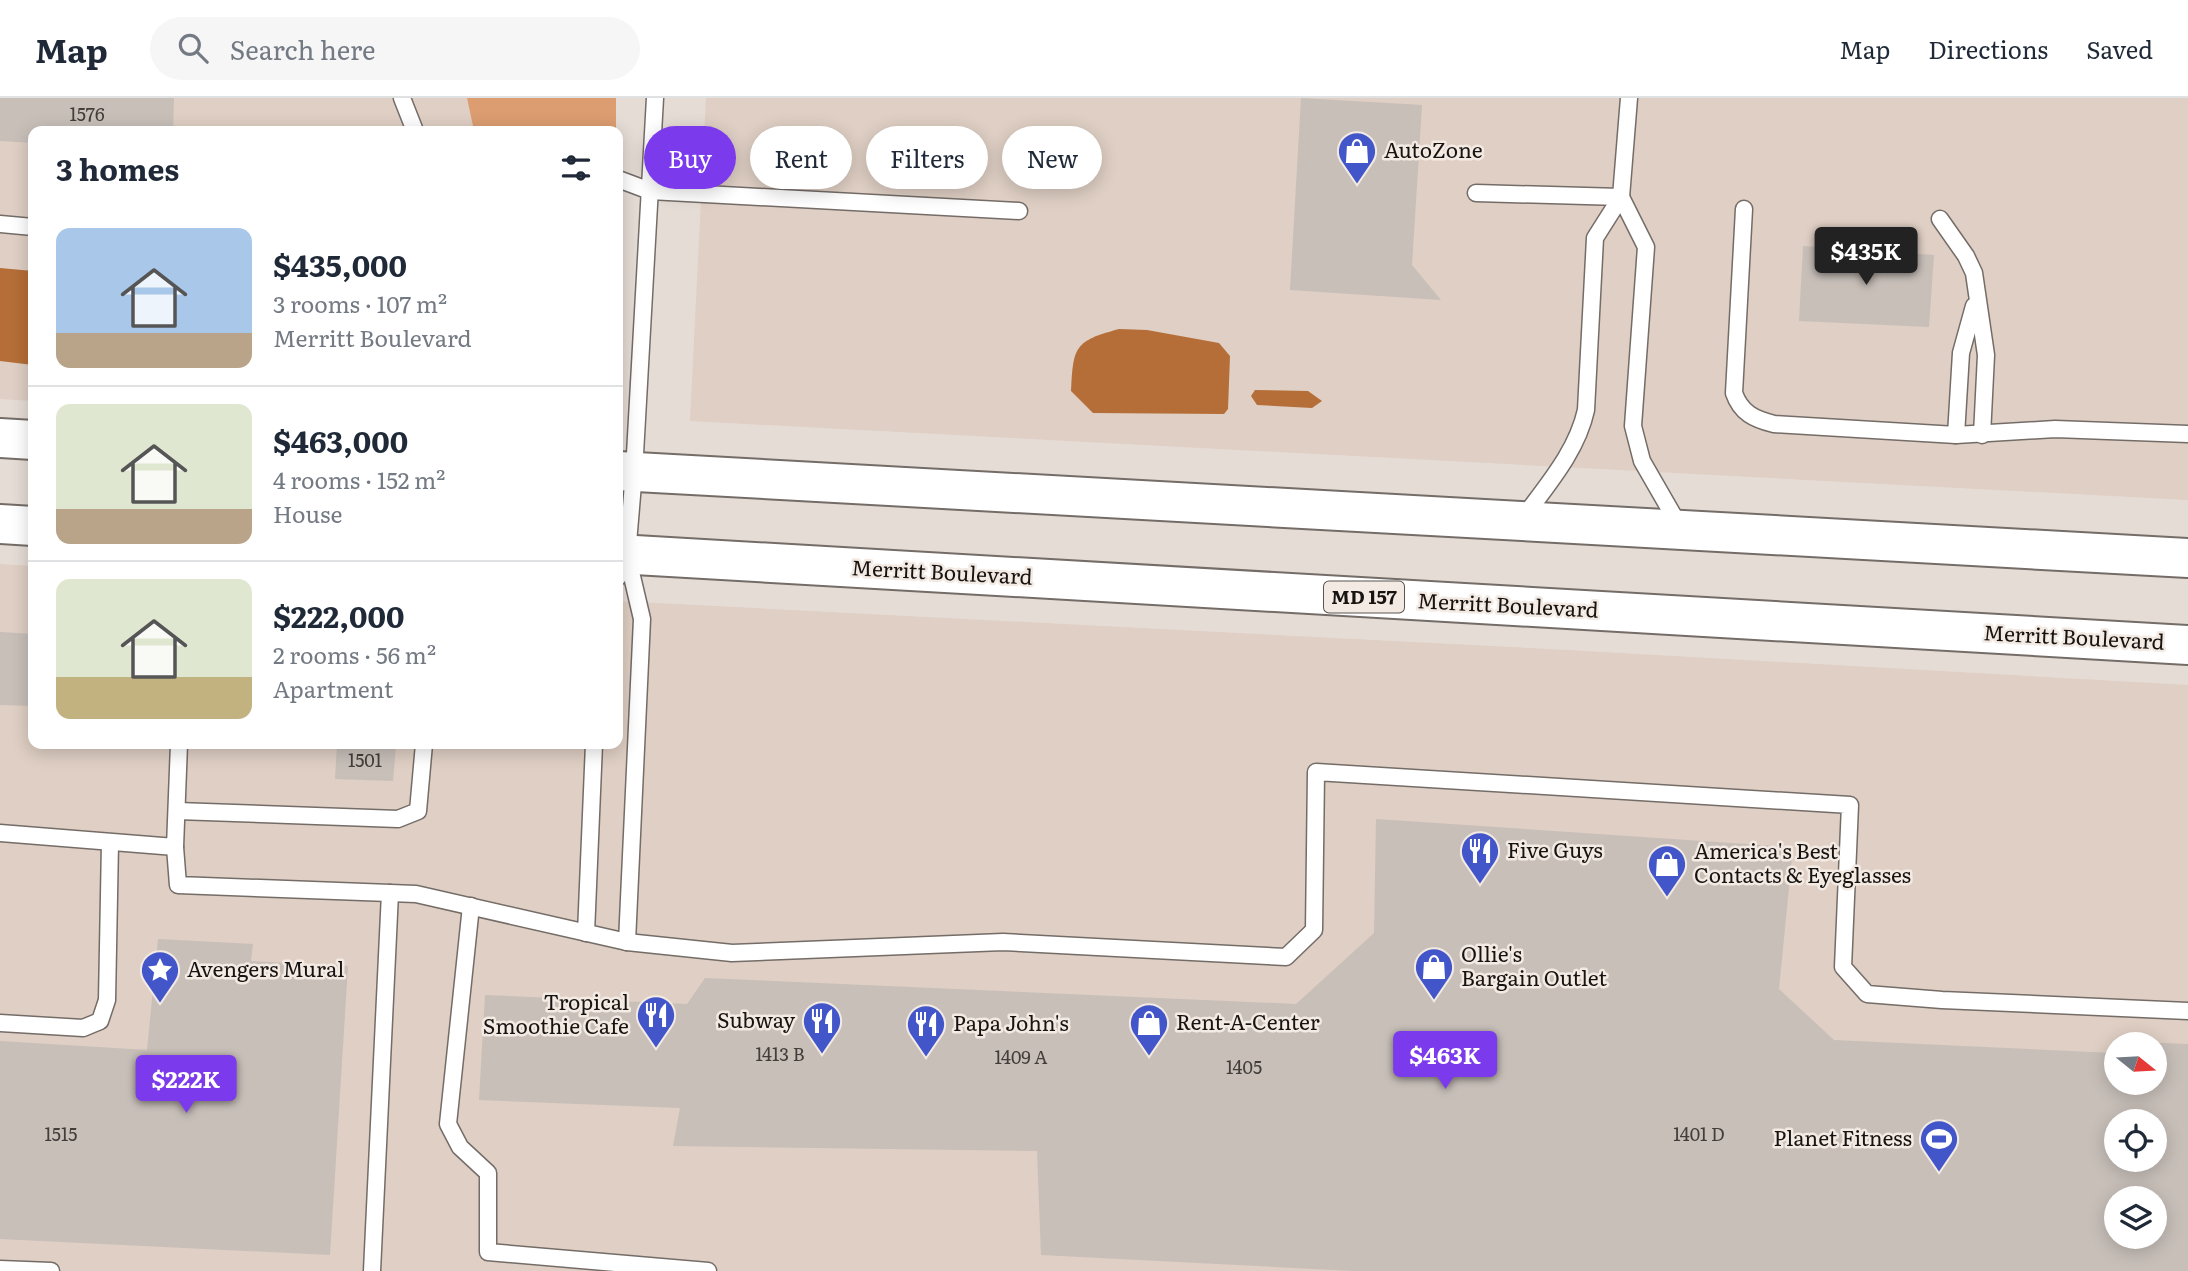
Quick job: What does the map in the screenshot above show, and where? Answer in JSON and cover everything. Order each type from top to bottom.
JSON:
[{"type":"main road","points":[[0,438],[28,440]]},
{"type":"main road","points":[[626,472],[2188,558]]},
{"type":"main road","points":[[0,524],[28,526]]},
{"type":"main road","name":"Merritt Boulevard","points":[[623,562],[2188,645]]},
{"type":"lane","points":[[402,98],[413,126]]},
{"type":"lane","points":[[623,526],[655,98]]},
{"type":"lane","points":[[1522,520],[1570,452],[1582,427],[1586,410],[1595,238],[1621,197],[1629,98]]},
{"type":"lane","points":[[623,181],[650,191],[1018,211]]},
{"type":"lane","points":[[1476,193],[1621,197]]},
{"type":"lane","points":[[1621,197],[1646,247],[1633,426],[1642,461],[1681,529]]},
{"type":"lane","points":[[1744,209],[1733,383],[1738,404],[1745,413],[1774,424],[1956,435],[2055,429],[2188,434]]},
{"type":"lane","points":[[1940,219],[1966,256],[1974,273],[1986,355],[1982,435]]},
{"type":"lane","points":[[0,224],[28,227]]},
{"type":"lane","points":[[1956,435],[1961,353],[1976,300]]},
{"type":"lane","points":[[623,567],[642,619],[627,942]]},
{"type":"lane","points":[[179,749],[175,847],[178,885],[416,894],[627,942],[732,953],[1003,942],[1286,957],[1314,930],[1317,772],[1850,806],[1843,967],[1867,994],[1955,1001],[2188,1011]]},
{"type":"lane","points":[[177,811],[398,819],[418,811],[424,749]]},
{"type":"lane","points":[[586,933],[594,749]]},
{"type":"lane","points":[[0,833],[175,847]]},
{"type":"lane","points":[[0,1023],[83,1028],[100,1021],[107,1000],[110,843]]},
{"type":"lane","points":[[372,1271],[390,893]]},
{"type":"lane","points":[[471,906],[448,1124],[460,1147],[488,1173],[488,1252],[708,1271]]},
{"type":"lane","points":[[0,1269],[51,1271]]},
{"type":"shaded area","points":[[0,98],[467,98],[473,126],[28,126],[28,401],[0,399]]},
{"type":"shaded area","points":[[467,98],[616,98],[616,126],[473,126]]},
{"type":"shaded area","points":[[706,98],[2188,98],[2188,500],[690,421],[701,189],[736,189],[736,126],[705,126]]},
{"type":"shaded area","points":[[0,268],[28,271],[28,364],[0,361]]},
{"type":"shaded area","points":[[1119,329],[1147,330],[1219,343],[1230,356],[1228,409],[1224,414],[1093,413],[1071,391],[1075,355],[1085,342],[1093,337]]},
{"type":"shaded area","points":[[1255,390],[1308,391],[1322,401],[1312,408],[1257,405],[1251,396]]},
{"type":"shaded area","points":[[0,564],[28,566],[28,749],[623,749],[623,601],[2188,685],[2188,1271],[0,1271]]},
{"type":"building","points":[[0,98],[174,98],[173,126],[28,126],[28,143],[0,141]]},
{"type":"building","name":"AutoZone","points":[[1301,98],[1422,105],[1412,265],[1441,300],[1290,290]]},
{"type":"building","points":[[1803,246],[1934,255],[1929,327],[1799,321]]},
{"type":"building","points":[[0,632],[28,634],[28,706],[0,705]]},
{"type":"building","points":[[337,749],[396,749],[393,781],[335,779]]},
{"type":"building","points":[[1376,819],[1793,847],[1779,989],[1834,1040],[2104,1053],[2104,1096],[2166,1096],[2167,1043],[2188,1044],[2188,1271],[1353,1271],[1041,1255],[1037,1151],[673,1146],[680,1108],[479,1100],[485,995],[687,1004],[705,978],[1296,1004],[1374,933]]},
{"type":"building","points":[[158,939],[253,944],[251,961],[348,966],[330,1255],[0,1239],[0,1041],[147,1050]]},
{"type":"place","name":"AutoZone","points":[[1357,185]]},
{"type":"place","name":"Five Guys","points":[[1480,885]]},
{"type":"place","name":"America's Best Contacts & Eyeglasses","points":[[1667,898]]},
{"type":"place","name":"Ollie's Bargain Outlet","points":[[1434,1001]]},
{"type":"place","name":"Avengers Mural","points":[[160,1004]]},
{"type":"place","name":"Tropical Smoothie Cafe","points":[[656,1049]]},
{"type":"place","name":"Subway","points":[[822,1055]]},
{"type":"place","name":"Rent-A-Center","points":[[1149,1057]]},
{"type":"place","name":"Papa John's","points":[[926,1058]]},
{"type":"place","name":"Planet Fitness","points":[[1939,1173]]}]
